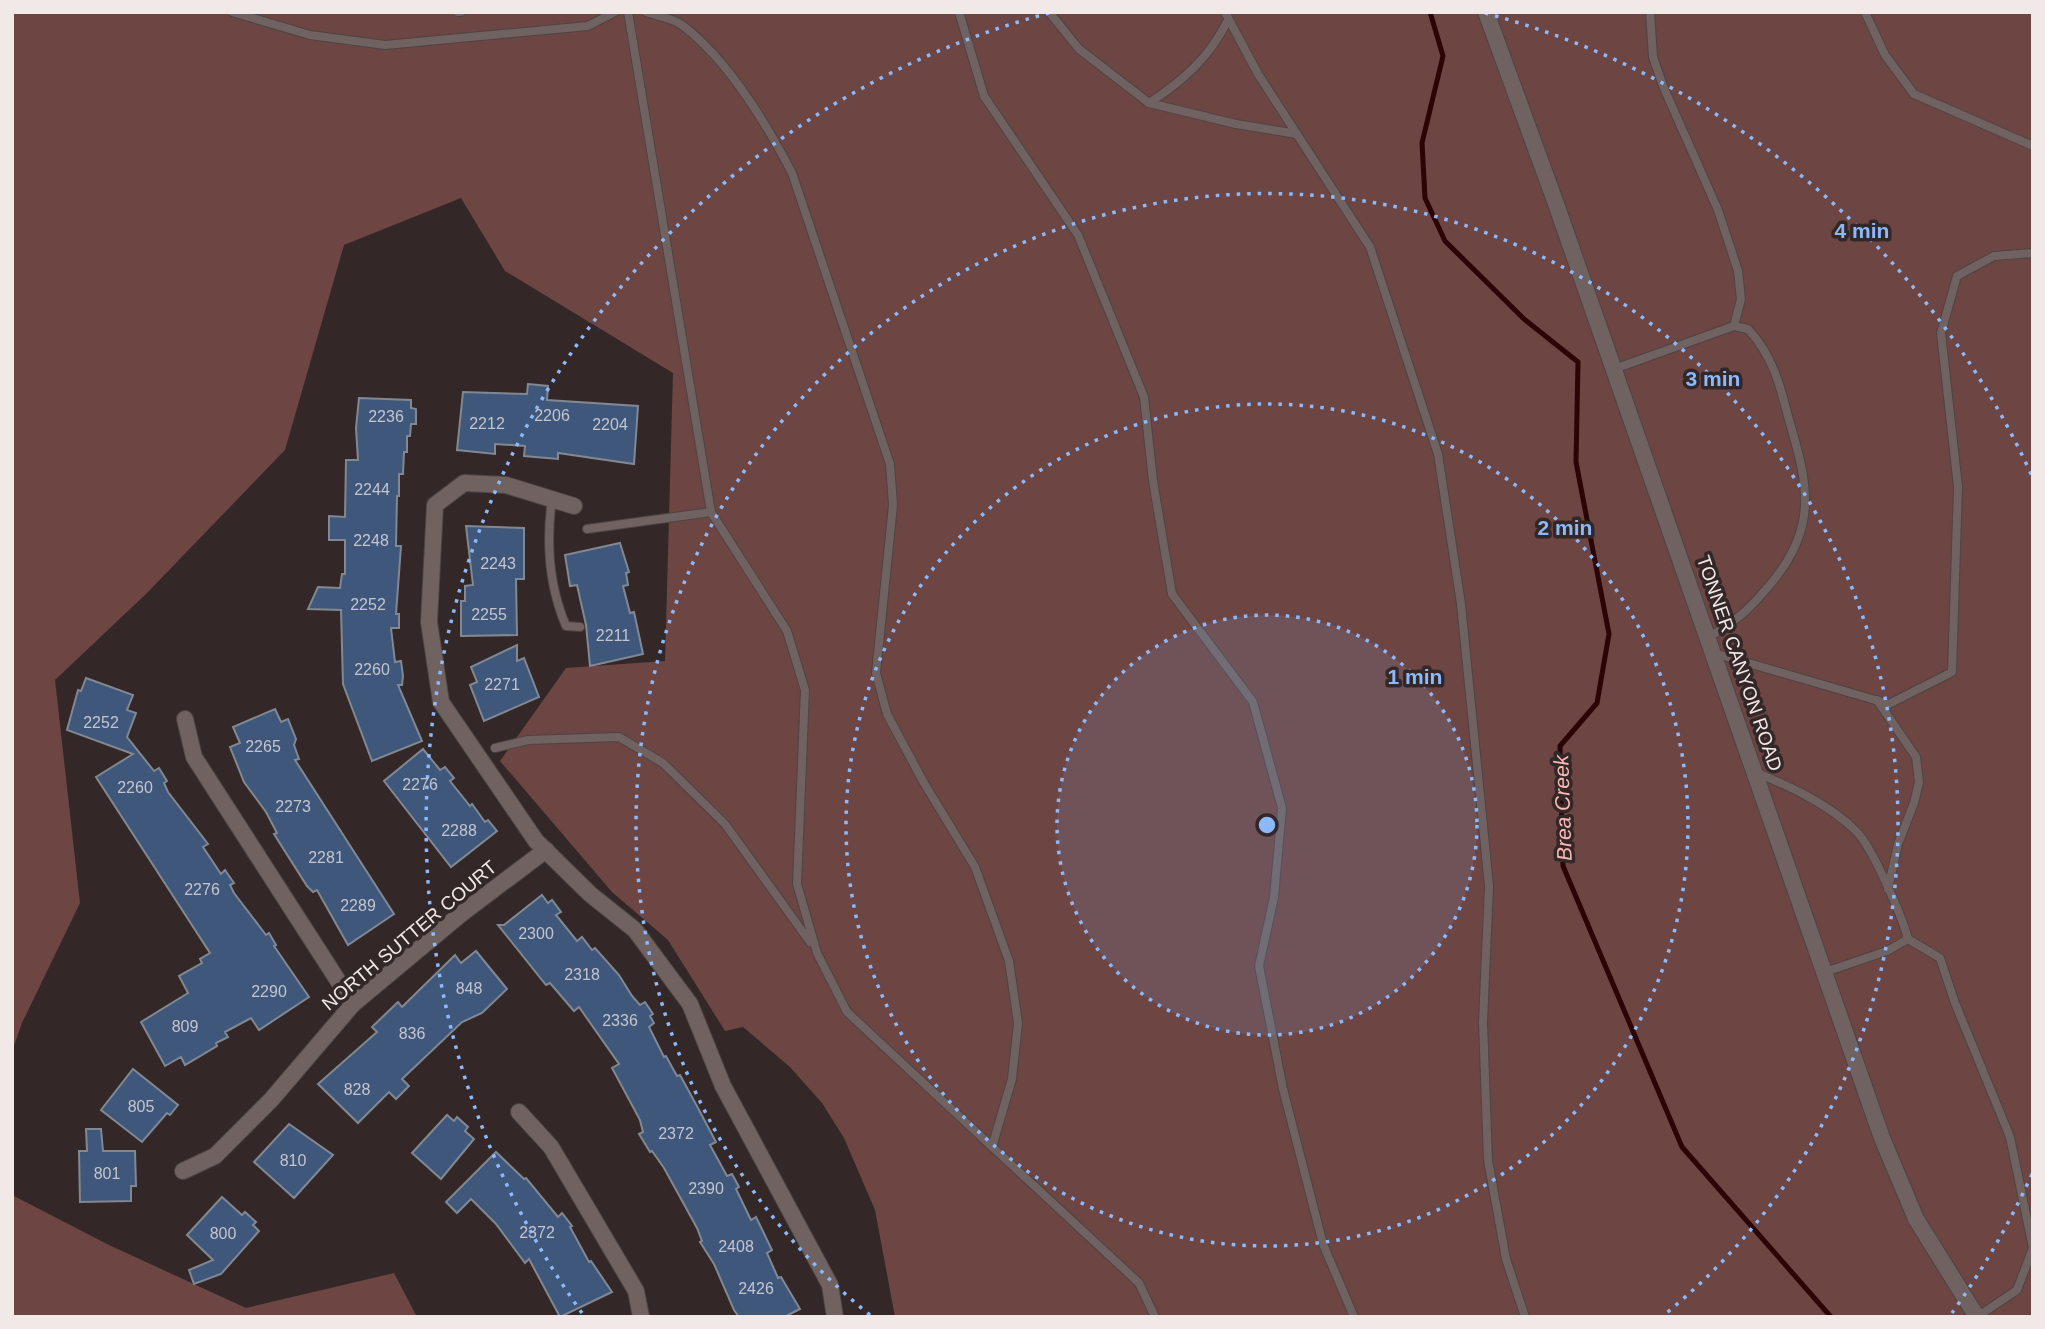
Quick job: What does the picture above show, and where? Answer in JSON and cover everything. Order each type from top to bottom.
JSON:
[{"type":"street","name":"TONNER CANYON ROAD","points":[[1486,12],[1709,637],[1882,1138],[1916,1219],[1977,1317]]},
{"type":"street","points":[[574,506],[506,485],[464,483],[435,505],[429,622],[441,702],[536,841],[590,894],[635,930],[690,1004],[729,1098],[830,1284],[835,1317]]},
{"type":"street","points":[[185,719],[194,757],[353,1004]]},
{"type":"street","name":"NORTH SUTTER COURT","points":[[183,1171],[215,1156],[271,1100],[353,1004],[461,914],[546,850]]},
{"type":"street","points":[[519,1112],[551,1147],[636,1291],[641,1317]]},
{"type":"lane","points":[[232,12],[310,35],[385,45],[588,26],[615,12]]},
{"type":"lane","points":[[628,12],[711,512],[787,631],[805,691],[797,884],[817,953]]},
{"type":"lane","points":[[646,12],[681,23],[723,67],[776,142],[792,173],[890,464],[893,505],[876,673],[887,714],[924,783],[975,867],[1009,961],[1018,1023],[1012,1079],[992,1147]]},
{"type":"lane","points":[[959,12],[984,96],[1078,235],[1144,397],[1153,481],[1172,594],[1253,702],[1282,808],[1274,897],[1259,966],[1283,1089],[1323,1244],[1354,1317]]},
{"type":"lane","points":[[1049,12],[1079,49],[1149,103],[1236,124],[1297,134]]},
{"type":"lane","points":[[1650,12],[1653,57],[1718,210],[1738,271],[1741,299],[1734,326]]},
{"type":"lane","points":[[1865,12],[1885,55],[1914,94],[2033,146]]},
{"type":"lane","points":[[1149,103],[1178,85],[1199,65],[1215,45],[1226,16]]},
{"type":"lane","points":[[1226,16],[1297,134],[1370,247],[1438,454],[1461,604],[1489,886],[1483,1022],[1488,1160],[1506,1259],[1525,1317]]},
{"type":"lane","points":[[1714,653],[1889,704],[1952,672],[1958,487],[1941,334],[1957,276],[1994,256],[2033,253]]},
{"type":"lane","points":[[1614,369],[1734,326],[1748,329],[1773,362],[1801,461],[1805,511],[1803,532],[1791,560],[1743,617],[1709,637]]},
{"type":"lane","points":[[552,499],[548,532],[550,565],[560,613],[566,626],[580,627]]},
{"type":"lane","points":[[587,529],[711,512]]},
{"type":"lane","points":[[1877,700],[1904,735],[1916,757],[1919,782],[1898,844],[1888,889]]},
{"type":"lane","points":[[495,748],[528,740],[619,737],[663,763],[725,824],[817,953],[847,1012],[1139,1283],[1155,1317]]},
{"type":"lane","points":[[1755,772],[1803,792],[1858,833],[1902,915],[1908,939],[1940,958],[1955,1003],[2010,1137],[2033,1248],[2017,1290],[1977,1317]]},
{"type":"lane","points":[[1825,972],[1887,951],[1908,939]]},
{"type":"shaded area","points":[[12,12],[2033,12],[2033,1317],[895,1317],[875,1210],[844,1138],[822,1103],[790,1067],[743,1027],[725,1031],[668,940],[612,892],[500,761],[566,668],[665,661],[673,373],[505,271],[461,198],[344,245],[285,450],[147,593],[55,680],[80,903],[22,1023],[12,1051]]},
{"type":"shaded area","points":[[12,1195],[109,1245],[246,1308],[394,1273],[417,1317],[12,1317]]},
{"type":"building","points":[[528,384],[548,386],[547,400],[638,406],[634,464],[558,453],[558,459],[524,456],[525,446],[495,444],[495,454],[457,450],[463,392],[527,394]]},
{"type":"building","points":[[359,398],[411,400],[411,408],[416,409],[416,424],[411,424],[410,436],[407,436],[403,474],[399,474],[396,546],[401,546],[396,614],[399,614],[399,628],[391,628],[395,662],[401,661],[403,676],[402,685],[398,685],[422,741],[372,761],[343,684],[341,610],[308,609],[318,587],[340,588],[342,574],[345,574],[345,540],[329,540],[329,516],[345,517],[346,460],[358,460],[356,428]]},
{"type":"building","points":[[466,526],[524,528],[524,579],[516,579],[517,635],[461,636],[461,601],[465,601],[465,586],[473,585]]},
{"type":"building","points":[[620,543],[629,572],[626,573],[628,585],[623,586],[630,613],[634,612],[643,654],[590,666],[586,625],[577,585],[570,586],[565,555]]},
{"type":"building","points":[[517,645],[517,661],[524,658],[539,697],[484,721],[470,685],[477,682],[471,667]]},
{"type":"building","points":[[86,678],[133,695],[127,710],[136,713],[127,737],[154,771],[159,768],[167,781],[164,783],[168,792],[208,844],[203,847],[221,874],[225,870],[234,883],[230,885],[234,893],[266,935],[269,933],[276,945],[274,946],[309,997],[259,1030],[251,1018],[225,1032],[228,1037],[185,1065],[181,1057],[165,1066],[141,1022],[188,993],[179,976],[202,963],[200,959],[210,953],[96,777],[133,754],[67,730],[78,690],[81,691]]},
{"type":"building","points":[[275,709],[281,722],[288,719],[296,739],[294,745],[299,759],[295,760],[394,914],[348,945],[317,890],[313,892],[307,886],[274,834],[277,833],[266,812],[244,782],[230,747],[240,743],[233,727]]},
{"type":"building","points":[[423,749],[440,770],[445,767],[454,778],[450,781],[470,806],[472,804],[485,822],[488,820],[497,831],[451,867],[384,781]]},
{"type":"building","points":[[542,895],[548,903],[552,900],[561,912],[556,915],[577,941],[582,937],[592,950],[595,948],[619,975],[632,996],[640,1005],[645,1002],[653,1014],[650,1016],[654,1023],[649,1027],[664,1057],[666,1056],[677,1076],[680,1075],[698,1108],[716,1142],[710,1145],[727,1176],[732,1174],[751,1220],[756,1217],[772,1250],[767,1253],[778,1278],[781,1277],[800,1309],[784,1317],[739,1317],[734,1310],[714,1264],[700,1242],[702,1241],[697,1228],[664,1168],[639,1134],[643,1132],[640,1120],[612,1068],[619,1064],[579,1007],[574,1011],[550,983],[546,985],[498,925],[504,925]]},
{"type":"building","points":[[476,951],[507,989],[482,1013],[462,1022],[402,1079],[409,1086],[396,1099],[389,1092],[358,1123],[318,1084],[377,1032],[372,1027],[398,1002],[402,1007],[455,955],[461,963]]},
{"type":"building","points":[[133,1069],[178,1105],[170,1115],[167,1113],[142,1142],[101,1110]]},
{"type":"building","points":[[447,1115],[454,1121],[457,1117],[468,1127],[465,1131],[474,1139],[441,1179],[412,1153]]},
{"type":"building","points":[[289,1124],[333,1155],[294,1198],[254,1162]]},
{"type":"building","points":[[86,1129],[101,1129],[103,1151],[135,1151],[136,1186],[131,1186],[131,1201],[80,1202],[79,1151],[87,1151]]},
{"type":"building","points":[[496,1152],[526,1178],[558,1217],[562,1213],[572,1226],[570,1227],[589,1262],[591,1261],[612,1292],[560,1317],[529,1259],[525,1263],[496,1224],[471,1199],[457,1213],[446,1202]]},
{"type":"building","points":[[222,1197],[242,1215],[245,1212],[256,1222],[253,1225],[259,1231],[221,1274],[194,1284],[189,1270],[213,1260],[187,1235]]},
{"type":"waterway","name":"Brea Creek","points":[[1430,12],[1443,56],[1422,143],[1425,198],[1445,241],[1524,319],[1578,362],[1576,462],[1609,634],[1597,703],[1560,746],[1563,866],[1682,1147],[1831,1317]]}]
